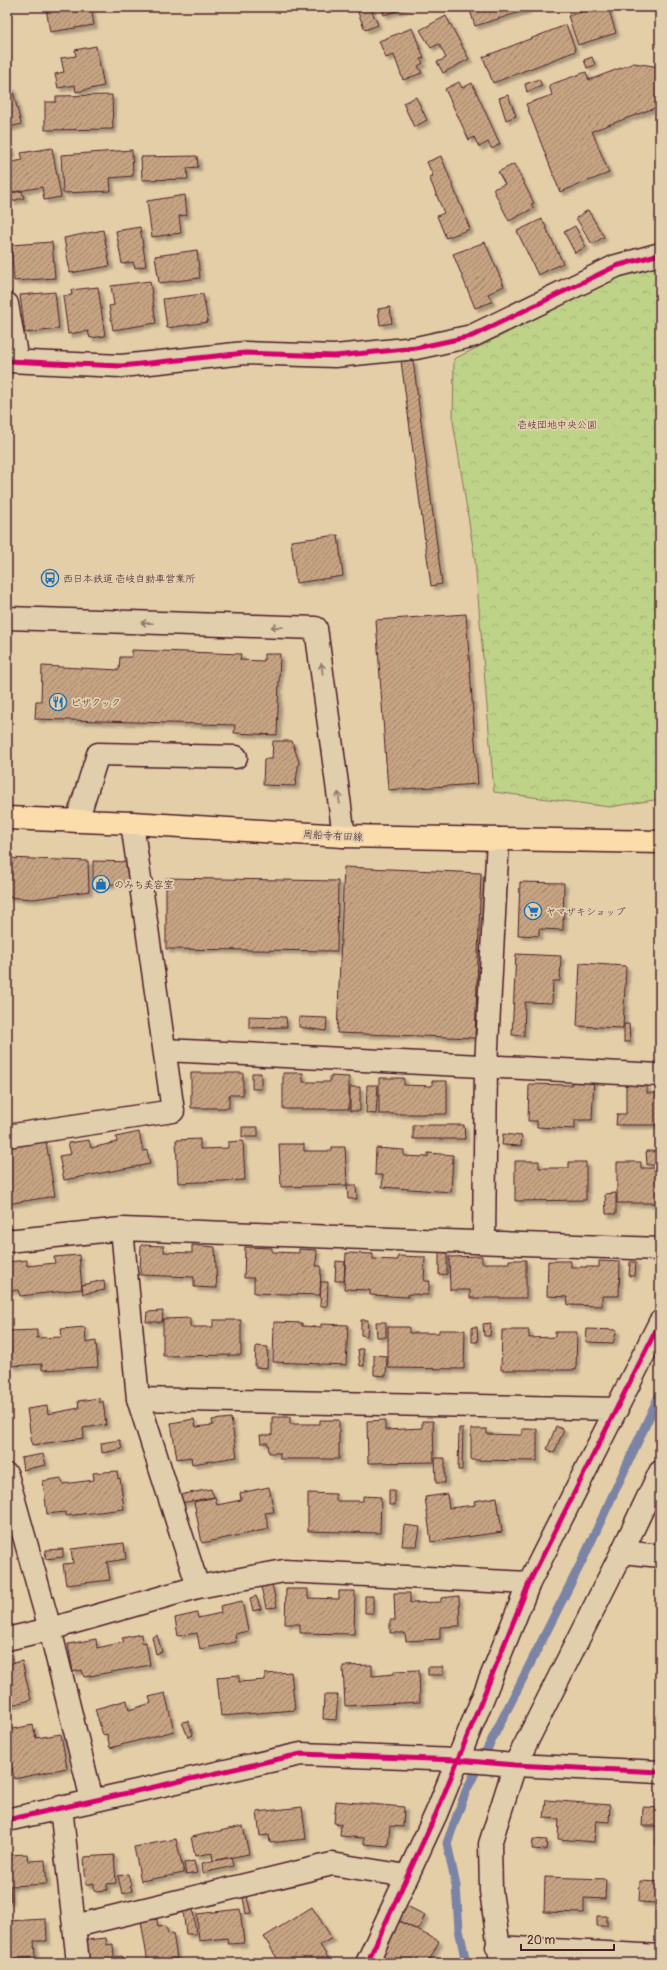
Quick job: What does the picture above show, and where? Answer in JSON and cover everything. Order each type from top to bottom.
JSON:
[{"type":"main road","name":"周船寺有田線","points":[[7,818],[132,823],[344,836],[660,842]]},
{"type":"street","points":[[7,304],[12,361],[121,366],[245,353],[335,356],[416,348],[472,336],[616,266],[660,254]]},
{"type":"street","points":[[7,618],[316,628],[344,836]]},
{"type":"street","points":[[77,821],[98,754],[236,757]]},
{"type":"street","points":[[7,1136],[173,1111],[132,823]]},
{"type":"street","points":[[484,1241],[486,1066],[498,839]]},
{"type":"street","points":[[165,1050],[660,1075]]},
{"type":"street","points":[[122,1228],[138,1399],[198,1587]]},
{"type":"street","points":[[7,1241],[122,1228],[660,1249]]},
{"type":"street","points":[[366,1963],[436,1814],[529,1583],[660,1322]]},
{"type":"street","points":[[138,1399],[617,1410]]},
{"type":"street","points":[[652,1958],[499,1955],[491,1891],[490,1844],[514,1765],[622,1552],[660,1472]]},
{"type":"street","points":[[7,1475],[50,1630],[92,1800]]},
{"type":"street","points":[[622,1552],[660,1556]]},
{"type":"street","points":[[7,1639],[50,1630],[198,1587],[284,1571],[529,1583]]},
{"type":"street","points":[[7,1820],[301,1754],[457,1760],[514,1765],[660,1772]]},
{"type":"street","points":[[61,1807],[78,1963]]},
{"type":"street","points":[[75,1926],[332,1864],[407,1876]]},
{"type":"green space","name":"壱岐団地中央公園","points":[[660,264],[660,799],[610,807],[494,792],[475,560],[453,421],[454,359],[634,270]]},
{"type":"building","points":[[91,7],[94,25],[50,32],[46,8]]},
{"type":"building","points":[[364,7],[370,7],[378,25],[365,30],[357,10]]},
{"type":"building","points":[[381,7],[409,7],[384,15]]},
{"type":"building","points":[[469,7],[527,7],[527,10],[475,26]]},
{"type":"building","points":[[597,7],[608,7],[616,33],[578,45],[568,16]]},
{"type":"building","points":[[446,16],[469,59],[443,73],[437,62],[446,58],[439,44],[431,48],[420,30]]},
{"type":"building","points":[[566,25],[576,51],[493,83],[483,57]]},
{"type":"building","points":[[412,28],[424,58],[420,59],[423,63],[418,66],[422,73],[403,80],[394,55],[386,58],[379,41]]},
{"type":"building","points":[[96,46],[104,86],[76,92],[75,85],[58,88],[55,74],[64,72],[61,58],[76,56],[75,50]]},
{"type":"building","points":[[592,57],[595,65],[587,68],[584,60]]},
{"type":"building","points":[[634,63],[660,67],[660,106],[592,131],[609,173],[560,192],[526,104],[552,95],[549,85],[586,72],[589,80]]},
{"type":"building","points":[[539,79],[542,86],[527,92],[525,84]]},
{"type":"building","points":[[459,82],[462,88],[472,83],[500,144],[492,149],[488,142],[479,147],[474,137],[469,140],[445,89]]},
{"type":"building","points":[[12,87],[21,124],[7,128],[7,89]]},
{"type":"building","points":[[112,95],[113,129],[45,130],[45,102],[56,102],[56,96]]},
{"type":"building","points":[[508,95],[516,116],[506,120],[499,98]]},
{"type":"building","points":[[416,97],[427,120],[414,127],[403,103]]},
{"type":"building","points":[[7,142],[9,142],[12,154],[7,155]]},
{"type":"building","points":[[52,148],[61,197],[44,200],[42,187],[7,193],[7,163],[23,160],[21,153]]},
{"type":"building","points":[[132,150],[133,176],[110,178],[111,191],[63,193],[61,155]]},
{"type":"building","points":[[197,156],[198,167],[187,168],[188,179],[142,180],[141,157]]},
{"type":"building","points":[[441,156],[470,229],[446,238],[437,216],[444,213],[429,177],[433,176],[427,162]]},
{"type":"building","points":[[514,164],[534,203],[531,204],[534,208],[509,221],[493,189],[505,184],[498,172]]},
{"type":"building","points":[[22,191],[24,198],[12,201],[11,193]]},
{"type":"building","points":[[185,195],[187,215],[179,216],[181,233],[152,237],[147,201]]},
{"type":"building","points":[[588,210],[604,237],[592,244],[576,218]]},
{"type":"building","points":[[542,219],[563,263],[538,275],[517,231]]},
{"type":"building","points":[[575,226],[586,247],[575,253],[564,232]]},
{"type":"building","points":[[140,227],[146,266],[135,268],[133,262],[122,264],[116,231]]},
{"type":"building","points":[[103,230],[110,266],[70,273],[64,238]]},
{"type":"building","points":[[52,242],[55,278],[14,281],[11,245]]},
{"type":"building","points":[[485,242],[504,286],[488,294],[492,302],[475,308],[453,254]]},
{"type":"building","points":[[197,250],[200,278],[159,283],[155,256]]},
{"type":"building","points":[[150,281],[156,323],[113,330],[109,306],[114,305],[111,286]]},
{"type":"building","points":[[98,287],[105,336],[90,338],[88,331],[68,334],[63,296],[72,295],[71,290]]},
{"type":"building","points":[[55,292],[59,329],[25,333],[20,295]]},
{"type":"building","points":[[203,294],[208,322],[167,328],[163,299]]},
{"type":"building","points":[[390,307],[392,323],[380,325],[378,309]]},
{"type":"building","points":[[413,360],[442,584],[431,586],[401,361]]},
{"type":"building","points":[[338,535],[343,576],[296,583],[291,541]]},
{"type":"building","points":[[466,614],[478,784],[388,790],[376,620]]},
{"type":"building","points":[[132,650],[241,654],[240,660],[264,661],[264,654],[280,654],[277,735],[234,733],[235,725],[35,719],[36,701],[41,701],[42,666],[119,670],[120,657],[132,657]]},
{"type":"building","points":[[273,741],[292,741],[299,762],[295,786],[263,785],[264,759],[272,759]]},
{"type":"building","points":[[7,858],[88,861],[89,891],[33,899],[7,897]]},
{"type":"building","points":[[93,861],[132,862],[133,880],[93,888]]},
{"type":"building","points":[[344,867],[481,873],[475,1038],[337,1033]]},
{"type":"building","points":[[166,878],[338,881],[337,951],[166,949]]},
{"type":"building","points":[[520,882],[564,883],[563,930],[539,929],[539,936],[518,935]]},
{"type":"building","points":[[516,954],[561,956],[560,981],[553,981],[552,1003],[525,1002],[524,1036],[512,1035]]},
{"type":"building","points":[[580,963],[626,966],[623,1028],[577,1026]]},
{"type":"building","points":[[249,1016],[286,1017],[287,1027],[249,1028]]},
{"type":"building","points":[[299,1017],[327,1018],[326,1031],[299,1027]]},
{"type":"building","points":[[624,1024],[629,1024],[630,1042],[624,1042]]},
{"type":"building","points":[[191,1073],[243,1073],[243,1095],[229,1095],[229,1108],[191,1108]]},
{"type":"building","points":[[252,1073],[261,1073],[261,1089],[252,1089]]},
{"type":"building","points":[[283,1073],[303,1073],[303,1082],[330,1082],[330,1076],[349,1077],[349,1109],[283,1109]]},
{"type":"building","points":[[379,1078],[404,1078],[404,1085],[432,1086],[432,1081],[447,1081],[447,1114],[379,1114]]},
{"type":"building","points":[[572,1079],[594,1079],[592,1120],[575,1120],[575,1129],[537,1127],[537,1121],[528,1121],[529,1084],[572,1085]]},
{"type":"building","points":[[626,1084],[647,1085],[647,1093],[660,1093],[660,1125],[616,1125],[617,1114],[626,1114]]},
{"type":"building","points":[[367,1085],[378,1085],[376,1114],[366,1113]]},
{"type":"building","points":[[350,1087],[360,1087],[360,1111],[350,1111]]},
{"type":"building","points":[[413,1125],[464,1125],[465,1139],[413,1139]]},
{"type":"building","points":[[242,1127],[258,1127],[258,1137],[242,1137]]},
{"type":"building","points":[[139,1132],[143,1151],[147,1150],[150,1164],[64,1180],[59,1156],[71,1154],[68,1143],[89,1140],[91,1148],[117,1142],[116,1137]]},
{"type":"building","points":[[503,1134],[522,1136],[521,1146],[502,1145]]},
{"type":"building","points":[[200,1139],[200,1149],[228,1148],[228,1142],[243,1141],[245,1180],[178,1183],[176,1140]]},
{"type":"building","points":[[46,1142],[55,1196],[7,1204],[7,1148]]},
{"type":"building","points":[[279,1144],[304,1144],[304,1151],[332,1151],[332,1147],[345,1147],[347,1185],[281,1187]]},
{"type":"building","points":[[376,1148],[404,1150],[404,1156],[428,1157],[428,1153],[453,1155],[451,1192],[382,1187],[383,1175],[375,1175]]},
{"type":"building","points":[[646,1151],[660,1151],[660,1165],[647,1165]]},
{"type":"building","points":[[515,1161],[539,1161],[539,1168],[569,1168],[569,1162],[586,1162],[586,1200],[515,1201]]},
{"type":"building","points":[[617,1162],[641,1162],[641,1168],[660,1168],[660,1203],[617,1203]]},
{"type":"building","points":[[347,1185],[356,1185],[357,1199],[348,1199]]},
{"type":"building","points":[[616,1193],[616,1214],[606,1214],[605,1194]]},
{"type":"building","points":[[141,1245],[164,1246],[164,1252],[192,1253],[192,1245],[215,1247],[217,1288],[194,1287],[194,1277],[140,1275]]},
{"type":"building","points":[[245,1247],[272,1248],[272,1252],[299,1253],[299,1249],[317,1250],[316,1266],[321,1266],[320,1295],[254,1293],[254,1278],[244,1278]]},
{"type":"building","points":[[439,1251],[447,1251],[447,1274],[439,1275]]},
{"type":"building","points":[[346,1253],[373,1254],[373,1259],[398,1260],[398,1256],[425,1257],[424,1281],[430,1281],[428,1295],[408,1294],[408,1297],[370,1295],[370,1290],[344,1289]]},
{"type":"building","points":[[79,1255],[82,1289],[20,1296],[18,1290],[7,1291],[7,1262],[27,1260],[27,1266],[55,1263],[54,1257]]},
{"type":"building","points":[[482,1256],[482,1263],[509,1263],[509,1260],[526,1260],[526,1298],[470,1298],[470,1290],[450,1290],[449,1257]]},
{"type":"building","points":[[336,1261],[345,1262],[344,1281],[335,1281]]},
{"type":"building","points":[[548,1261],[571,1261],[571,1267],[599,1267],[599,1261],[620,1262],[619,1296],[602,1296],[602,1306],[568,1305],[567,1297],[547,1296]]},
{"type":"building","points":[[630,1262],[636,1262],[635,1276],[629,1276]]},
{"type":"building","points":[[104,1280],[105,1290],[83,1294],[82,1285]]},
{"type":"building","points":[[321,1282],[328,1282],[327,1306],[320,1306]]},
{"type":"building","points":[[163,1311],[162,1322],[146,1322],[147,1312]]},
{"type":"building","points":[[190,1318],[190,1327],[213,1327],[213,1320],[241,1320],[241,1355],[163,1356],[163,1319]]},
{"type":"building","points":[[361,1320],[368,1320],[367,1336],[361,1335]]},
{"type":"building","points":[[274,1322],[302,1323],[302,1326],[321,1327],[321,1324],[348,1325],[346,1365],[273,1362]]},
{"type":"building","points":[[376,1322],[386,1322],[386,1337],[377,1337]]},
{"type":"building","points":[[491,1323],[490,1336],[484,1336],[483,1324]]},
{"type":"building","points":[[85,1327],[86,1343],[96,1341],[98,1367],[42,1370],[42,1364],[12,1366],[9,1331],[37,1330],[37,1338],[62,1337],[61,1329]]},
{"type":"building","points":[[388,1327],[409,1327],[409,1333],[439,1333],[439,1330],[465,1330],[464,1369],[388,1368]]},
{"type":"building","points":[[472,1327],[477,1327],[478,1342],[472,1342]]},
{"type":"building","points":[[587,1329],[617,1330],[613,1343],[586,1342]]},
{"type":"building","points":[[502,1330],[529,1330],[529,1338],[555,1337],[555,1332],[577,1332],[576,1370],[501,1370]]},
{"type":"building","points":[[256,1346],[268,1347],[267,1368],[255,1367]]},
{"type":"building","points":[[358,1349],[363,1349],[364,1366],[360,1366]]},
{"type":"building","points":[[374,1355],[387,1356],[386,1376],[374,1375]]},
{"type":"building","points":[[99,1398],[99,1403],[103,1401],[106,1425],[83,1428],[84,1438],[32,1445],[27,1409],[47,1406],[48,1414],[79,1408],[78,1401]]},
{"type":"building","points":[[272,1417],[290,1417],[290,1424],[320,1424],[320,1420],[339,1420],[339,1459],[280,1459],[280,1453],[269,1453],[268,1443],[261,1443],[260,1435],[272,1435]]},
{"type":"building","points":[[231,1418],[237,1457],[192,1464],[191,1457],[177,1459],[171,1423],[194,1419],[196,1427],[213,1425],[212,1420]]},
{"type":"building","points":[[385,1420],[385,1430],[422,1428],[422,1421],[433,1421],[434,1462],[368,1463],[367,1421]]},
{"type":"building","points":[[556,1426],[564,1430],[554,1453],[547,1449]]},
{"type":"building","points":[[459,1428],[463,1428],[462,1470],[458,1470]]},
{"type":"building","points":[[471,1429],[487,1429],[487,1434],[522,1435],[522,1429],[537,1429],[537,1461],[471,1460]]},
{"type":"building","points":[[120,1440],[122,1449],[102,1453],[101,1443]]},
{"type":"building","points":[[43,1454],[46,1465],[23,1470],[21,1458]]},
{"type":"building","points":[[435,1458],[445,1458],[445,1483],[436,1483]]},
{"type":"building","points":[[117,1471],[118,1479],[120,1478],[124,1509],[66,1516],[65,1512],[47,1514],[43,1481],[61,1478],[63,1484],[94,1480],[93,1473]]},
{"type":"building","points":[[269,1487],[274,1512],[265,1513],[269,1529],[202,1543],[194,1502],[215,1497],[217,1505],[241,1500],[240,1493]]},
{"type":"building","points":[[211,1489],[214,1497],[181,1503],[179,1495]]},
{"type":"building","points":[[389,1490],[395,1490],[395,1505],[389,1505]]},
{"type":"building","points":[[308,1493],[336,1494],[336,1501],[363,1501],[363,1496],[381,1497],[380,1533],[308,1531]]},
{"type":"building","points":[[447,1494],[449,1508],[475,1505],[474,1501],[497,1497],[502,1532],[431,1542],[425,1497]]},
{"type":"building","points":[[404,1525],[420,1527],[417,1546],[402,1546]]},
{"type":"building","points":[[124,1543],[126,1559],[107,1562],[110,1580],[66,1585],[63,1564],[73,1563],[71,1549]]},
{"type":"building","points":[[63,1549],[63,1557],[45,1559],[46,1550]]},
{"type":"building","points":[[272,1584],[277,1607],[266,1608],[261,1587]]},
{"type":"building","points":[[286,1589],[308,1589],[308,1598],[339,1599],[339,1591],[355,1591],[354,1634],[300,1633],[300,1624],[285,1624]]},
{"type":"building","points":[[394,1593],[410,1593],[410,1603],[441,1602],[441,1598],[459,1596],[460,1626],[440,1627],[440,1639],[406,1641],[405,1633],[390,1633],[390,1620],[395,1620]]},
{"type":"building","points":[[256,1596],[261,1609],[253,1611],[250,1598]]},
{"type":"building","points":[[365,1596],[373,1596],[373,1613],[365,1613]]},
{"type":"building","points":[[242,1601],[248,1631],[235,1634],[236,1642],[200,1649],[197,1633],[178,1636],[175,1618],[197,1613],[198,1618],[221,1613],[220,1606]]},
{"type":"building","points":[[141,1634],[142,1643],[146,1642],[150,1665],[84,1677],[82,1670],[73,1672],[68,1644],[96,1639],[97,1648],[124,1642],[122,1638]]},
{"type":"building","points":[[157,1635],[162,1652],[156,1654],[152,1637]]},
{"type":"building","points":[[22,1661],[31,1700],[7,1706],[7,1664]]},
{"type":"building","points":[[372,1665],[372,1676],[394,1674],[394,1671],[419,1670],[420,1702],[345,1706],[343,1666]]},
{"type":"building","points":[[428,1667],[443,1667],[443,1675],[428,1675]]},
{"type":"building","points":[[291,1672],[295,1710],[221,1716],[217,1677],[239,1675],[239,1682],[265,1680],[265,1674]]},
{"type":"building","points":[[165,1693],[174,1731],[110,1748],[107,1734],[103,1735],[95,1709],[127,1700],[129,1710],[151,1703],[149,1697]]},
{"type":"building","points":[[324,1695],[338,1695],[336,1720],[323,1719]]},
{"type":"building","points":[[188,1721],[193,1735],[188,1737],[182,1722]]},
{"type":"building","points":[[33,1725],[36,1738],[61,1734],[67,1768],[14,1779],[12,1767],[7,1768],[7,1730]]},
{"type":"building","points":[[546,1800],[610,1805],[609,1822],[596,1821],[594,1842],[558,1839],[559,1819],[544,1818]]},
{"type":"building","points":[[336,1801],[404,1807],[403,1827],[390,1826],[388,1846],[364,1844],[364,1838],[340,1836],[341,1824],[334,1823]]},
{"type":"building","points":[[302,1807],[306,1839],[270,1843],[269,1835],[260,1836],[257,1812]]},
{"type":"building","points":[[643,1807],[660,1808],[660,1846],[656,1845],[657,1826],[642,1826]]},
{"type":"building","points":[[243,1826],[249,1854],[213,1861],[212,1853],[195,1856],[191,1837]]},
{"type":"building","points":[[176,1839],[184,1873],[141,1881],[134,1847]]},
{"type":"building","points":[[533,1839],[547,1840],[546,1850],[532,1849]]},
{"type":"building","points":[[27,1854],[28,1861],[45,1860],[47,1884],[10,1886],[11,1900],[7,1901],[7,1855]]},
{"type":"building","points":[[114,1855],[116,1883],[107,1884],[107,1890],[94,1891],[94,1883],[86,1885],[84,1857]]},
{"type":"building","points":[[231,1857],[233,1866],[203,1873],[202,1863]]},
{"type":"building","points":[[194,1861],[197,1873],[186,1875],[184,1863]]},
{"type":"building","points":[[128,1874],[132,1891],[122,1894],[118,1876]]},
{"type":"building","points":[[545,1877],[606,1879],[605,1899],[584,1898],[584,1913],[544,1912]]},
{"type":"building","points":[[640,1881],[660,1882],[660,1922],[655,1921],[656,1903],[639,1902]]},
{"type":"building","points":[[247,1897],[251,1913],[246,1914],[243,1898]]},
{"type":"building","points":[[407,1906],[425,1915],[418,1930],[399,1921]]},
{"type":"building","points":[[312,1907],[332,1938],[320,1945],[329,1959],[323,1963],[280,1963],[264,1937]]},
{"type":"building","points":[[193,1909],[196,1934],[186,1934],[183,1911]]},
{"type":"building","points":[[240,1909],[244,1943],[228,1944],[227,1938],[199,1941],[197,1914]]},
{"type":"building","points":[[597,1916],[607,1916],[607,1926],[597,1926]]},
{"type":"building","points":[[46,1919],[47,1941],[34,1941],[35,1957],[7,1959],[7,1921]]},
{"type":"building","points":[[157,1919],[158,1927],[166,1926],[168,1934],[173,1933],[177,1958],[148,1963],[141,1921]]},
{"type":"building","points":[[399,1921],[439,1941],[428,1963],[378,1963]]},
{"type":"building","points":[[106,1938],[107,1945],[113,1944],[114,1957],[122,1956],[123,1963],[89,1963],[86,1940]]},
{"type":"waterway","points":[[466,1963],[459,1929],[456,1886],[447,1843],[466,1791],[582,1561],[660,1394]]},
{"type":"cycle path","points":[[7,361],[121,366],[245,353],[335,356],[416,348],[472,336],[616,266],[660,254]]},
{"type":"cycle path","points":[[367,1963],[436,1814],[529,1583],[660,1322]]},
{"type":"cycle path","points":[[7,1820],[301,1754],[457,1760],[515,1765],[660,1772]]},
{"type":"place","name":"西日本鉄道 壱岐自動車営業所","points":[[50,578]]},
{"type":"place","name":"ピザクック","points":[[58,702]]},
{"type":"place","name":"のみち美容室","points":[[101,884]]},
{"type":"place","name":"ヤマザキショップ","points":[[533,911]]}]
